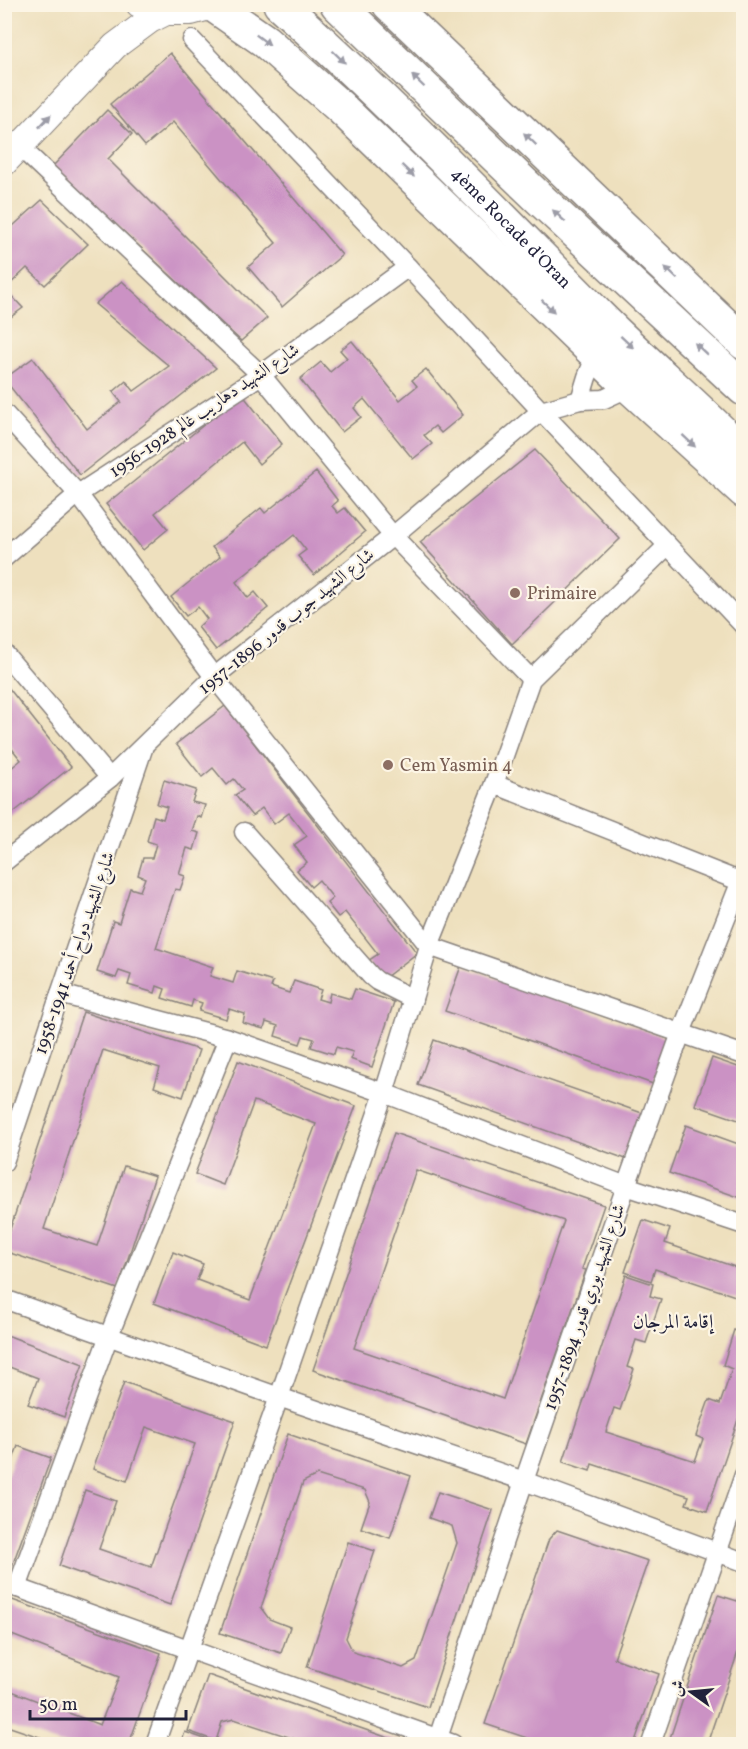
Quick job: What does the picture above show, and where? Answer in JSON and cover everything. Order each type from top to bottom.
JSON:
[{"type":"highway","name":"4ème Rocade d'Oran","points":[[280,4],[333,51],[615,332],[713,422],[744,454]]},
{"type":"highway","points":[[337,4],[532,191],[744,389]]},
{"type":"highway","points":[[389,4],[744,343]]},
{"type":"highway","points":[[218,6],[265,41],[341,108],[630,387],[744,491]]},
{"type":"main road","points":[[139,4],[166,12],[191,12],[218,6]]},
{"type":"main road","points":[[12,155],[115,46],[150,20],[166,12]]},
{"type":"street","points":[[192,40],[744,626]]},
{"type":"street","points":[[12,155],[261,375],[393,536],[531,679]]},
{"type":"street","name":"شارع الشهيد دهاريب غالم 1928-1956","points":[[4,558],[78,494],[261,375],[408,267]]},
{"type":"street","points":[[580,400],[597,353]]},
{"type":"street","name":"شارع الشهيد جوب قدور 1896-1957","points":[[4,862],[110,778],[214,677],[393,536],[541,411],[580,400],[604,399],[630,387]]},
{"type":"street","points":[[4,413],[78,494],[214,677],[429,946],[744,1056]]},
{"type":"street","points":[[155,1744],[279,1397],[384,1093],[429,946],[494,784],[531,679],[667,546]]},
{"type":"street","points":[[4,652],[110,778]]},
{"type":"street","name":"شارع الشهيد دواح أحمد 1941-1958","points":[[4,1162],[145,743]]},
{"type":"street","points":[[494,784],[742,879]]},
{"type":"street","points":[[244,832],[371,976],[413,999]]},
{"type":"street","name":"شارع الشهيد بوري قدور 1894-1957","points":[[442,1743],[524,1481],[626,1186],[681,1033],[742,879]]},
{"type":"street","points":[[60,994],[228,1038],[384,1093],[626,1186],[744,1225]]},
{"type":"street","points":[[228,1038],[11,1586],[190,1649],[442,1743]]},
{"type":"street","points":[[4,1299],[108,1338],[524,1481],[744,1562]]},
{"type":"street","points":[[651,1744],[744,1475]]},
{"type":"building","points":[[170,53],[342,255],[282,307],[248,267],[276,243],[173,122],[145,146],[110,104]]},
{"type":"building","points":[[107,110],[132,134],[108,159],[267,318],[241,341],[53,166]]},
{"type":"building","points":[[42,200],[88,244],[45,285],[27,268],[5,289],[23,308],[4,322],[4,234]]},
{"type":"building","points":[[122,281],[216,368],[80,475],[4,379],[33,358],[87,429],[121,402],[113,392],[126,381],[134,391],[169,366],[95,304]]},
{"type":"building","points":[[352,341],[400,400],[417,386],[412,380],[426,369],[463,415],[441,433],[435,426],[424,435],[432,444],[413,459],[364,399],[354,408],[361,417],[342,432],[300,379],[321,362],[330,372],[347,358],[340,350]]},
{"type":"building","points":[[242,394],[282,444],[259,464],[242,442],[155,513],[168,529],[143,550],[106,504]]},
{"type":"building","name":"Primaire","points":[[535,450],[620,539],[512,644],[420,542]]},
{"type":"building","points":[[316,472],[338,501],[332,506],[338,513],[345,508],[365,532],[314,575],[298,556],[306,550],[294,535],[236,582],[248,598],[255,592],[268,608],[216,650],[198,627],[207,619],[198,607],[186,616],[171,597],[220,557],[212,547],[261,508],[265,513]]},
{"type":"building","points":[[4,682],[71,767],[4,820],[4,774],[21,760],[4,739]]},
{"type":"building","points":[[225,706],[417,953],[382,980],[368,961],[378,954],[345,912],[338,917],[327,903],[333,898],[319,880],[311,887],[297,870],[307,862],[294,845],[307,836],[289,813],[274,824],[262,808],[252,816],[235,795],[243,790],[234,779],[227,785],[213,768],[202,777],[176,744]]},
{"type":"building","points":[[164,780],[196,790],[192,802],[205,805],[201,818],[197,816],[192,831],[199,833],[194,850],[187,848],[179,874],[185,876],[180,890],[175,889],[156,948],[213,967],[210,976],[233,983],[237,971],[273,982],[271,987],[289,993],[294,981],[321,990],[318,999],[328,1002],[330,993],[351,999],[355,989],[394,1002],[372,1067],[350,1059],[353,1052],[336,1047],[334,1054],[311,1047],[314,1039],[303,1036],[300,1044],[275,1036],[278,1026],[266,1022],[264,1029],[243,1023],[245,1014],[229,1009],[226,1019],[199,1011],[202,1003],[193,1000],[191,1007],[162,998],[165,989],[157,986],[155,993],[128,985],[131,975],[119,971],[116,978],[97,972],[113,921],[119,923],[130,888],[140,891],[145,878],[138,875],[143,858],[152,858],[156,844],[147,841],[154,816],[163,819],[167,807],[157,804]]},
{"type":"building","points":[[461,966],[669,1039],[653,1084],[445,1011]]},
{"type":"building","points":[[83,1012],[199,1050],[183,1097],[154,1087],[160,1068],[103,1050],[44,1229],[97,1246],[124,1166],[155,1176],[118,1289],[4,1251]]},
{"type":"building","points":[[434,1040],[642,1113],[626,1159],[418,1085]]},
{"type":"building","points":[[712,1058],[744,1069],[744,1122],[695,1105]]},
{"type":"building","points":[[238,1061],[356,1106],[266,1345],[154,1303],[173,1252],[203,1264],[197,1280],[250,1300],[316,1124],[254,1101],[223,1185],[195,1174]]},
{"type":"building","points":[[686,1125],[744,1146],[744,1199],[669,1173]]},
{"type":"building","points":[[394,1133],[604,1205],[582,1269],[586,1270],[526,1444],[313,1370]],"holes":[[[416,1170],[564,1221],[503,1399],[354,1348]]]},
{"type":"building","points":[[643,1220],[670,1229],[665,1243],[744,1270],[744,1299],[655,1269],[651,1281],[625,1272]]},
{"type":"building","points":[[626,1275],[653,1284],[650,1296],[661,1299],[646,1343],[636,1340],[627,1367],[634,1369],[620,1410],[614,1408],[606,1432],[695,1461],[703,1439],[696,1436],[709,1400],[720,1404],[732,1369],[723,1365],[734,1330],[744,1333],[744,1402],[707,1511],[686,1504],[689,1496],[592,1464],[590,1471],[563,1462]]},
{"type":"building","points":[[4,1334],[83,1364],[64,1417],[28,1404],[38,1378],[4,1365]]},
{"type":"building","points":[[124,1382],[235,1421],[170,1605],[59,1566],[85,1490],[116,1501],[99,1549],[151,1567],[195,1444],[146,1427],[127,1481],[93,1469]]},
{"type":"building","points":[[288,1434],[411,1476],[390,1538],[361,1528],[370,1502],[365,1490],[317,1475],[303,1482],[261,1608],[269,1619],[290,1627],[281,1653],[220,1633]]},
{"type":"building","points":[[18,1446],[51,1458],[12,1566],[4,1563],[4,1483]]},
{"type":"building","points":[[438,1492],[493,1510],[428,1707],[307,1667],[348,1542],[375,1551],[346,1638],[353,1652],[403,1668],[416,1661],[457,1543],[452,1526],[429,1518]]},
{"type":"building","points":[[557,1530],[648,1561],[614,1658],[659,1674],[634,1744],[545,1744],[485,1724],[549,1539]]},
{"type":"building","points":[[718,1595],[744,1603],[744,1644],[741,1643],[707,1744],[668,1744]]},
{"type":"building","points":[[4,1597],[161,1653],[129,1744],[60,1744],[4,1725],[4,1688],[100,1725],[119,1677],[4,1632]]},
{"type":"building","points":[[208,1675],[406,1744],[310,1744],[234,1719],[222,1722],[216,1741],[188,1731]]},
{"type":"building","points":[[185,1732],[216,1743],[216,1744],[181,1744]]},
{"type":"place","name":"Primaire","points":[[515,593]]},
{"type":"place","name":"Cem Yasmin 4","points":[[388,765]]},
{"type":"district","name":"إقامة المرجان","points":[[673,1321]]}]
